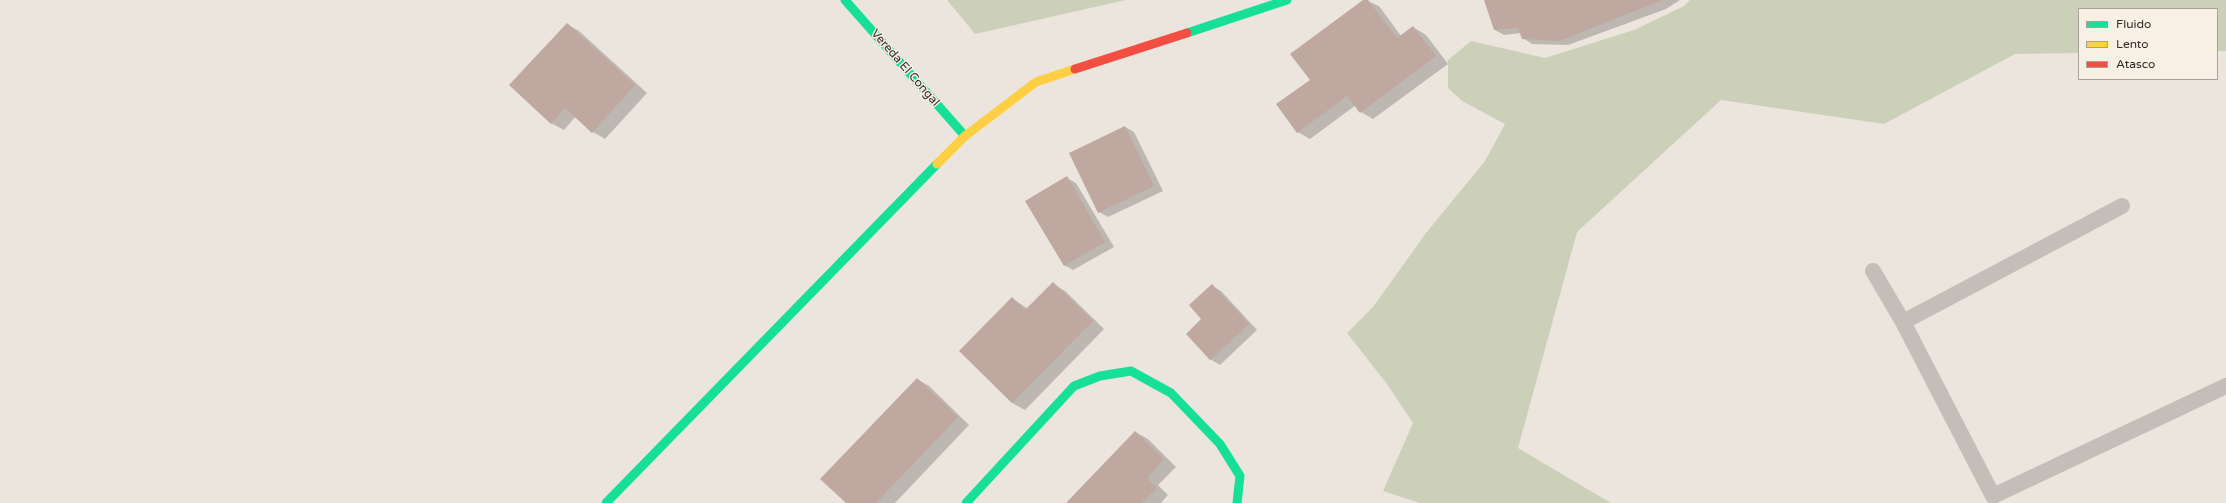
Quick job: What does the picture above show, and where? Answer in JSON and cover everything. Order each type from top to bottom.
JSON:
[{"type":"main road","name":"Vereda El Congal","points":[[845,0],[965,136]]},
{"type":"main road","points":[[606,503],[965,136],[1036,82],[1286,0]]},
{"type":"main road","points":[[966,503],[1074,386],[1100,376],[1131,371],[1171,393],[1220,444],[1240,476],[1237,503]]},
{"type":"lane","points":[[1903,322],[2122,206]]},
{"type":"lane","points":[[1873,270],[1903,322],[1993,496],[2226,386]]},
{"type":"green space","points":[[947,0],[1126,0],[975,34]]},
{"type":"green space","points":[[1690,0],[2226,0],[2226,51],[2218,51],[2218,8],[2078,8],[2078,53],[2015,54],[1884,124],[1721,100],[1577,232],[1518,448],[1611,503],[1420,503],[1383,491],[1413,423],[1387,384],[1347,333],[1373,307],[1426,233],[1485,161],[1505,124],[1462,101],[1448,88],[1448,60],[1471,41],[1545,58],[1634,30],[1684,6]]},
{"type":"building","points":[[1363,0],[1368,0],[1397,38],[1413,26],[1436,56],[1360,113],[1347,96],[1297,133],[1276,104],[1310,80],[1290,54]]},
{"type":"building","points":[[1484,0],[1663,0],[1559,41],[1522,39],[1518,28],[1494,30]]},
{"type":"building","points":[[567,23],[635,85],[592,133],[565,108],[551,124],[509,85]]},
{"type":"building","points":[[1125,126],[1154,186],[1098,213],[1069,153]]},
{"type":"building","points":[[1067,176],[1105,242],[1064,266],[1025,201]]},
{"type":"building","points":[[1053,282],[1093,321],[1012,403],[959,351],[1012,297],[1025,310]]},
{"type":"building","points":[[1212,284],[1249,324],[1210,360],[1186,334],[1201,319],[1189,305]]},
{"type":"building","points":[[917,378],[958,417],[876,503],[846,503],[820,479]]},
{"type":"building","points":[[1135,431],[1164,459],[1147,478],[1157,488],[1142,503],[1066,503]]},
{"type":"traffic: fast","points":[[845,0],[965,136]]},
{"type":"traffic: fast","points":[[1187,33],[1287,0]]},
{"type":"traffic: fast","points":[[606,503],[937,164]]},
{"type":"traffic: fast","points":[[966,503],[1074,386],[1100,376],[1131,371],[1171,393],[1220,444],[1240,476],[1237,503]]},
{"type":"traffic: slow","points":[[937,164],[965,136],[1036,82],[1075,69]]},
{"type":"traffic: jam","points":[[1075,69],[1187,33]]}]
